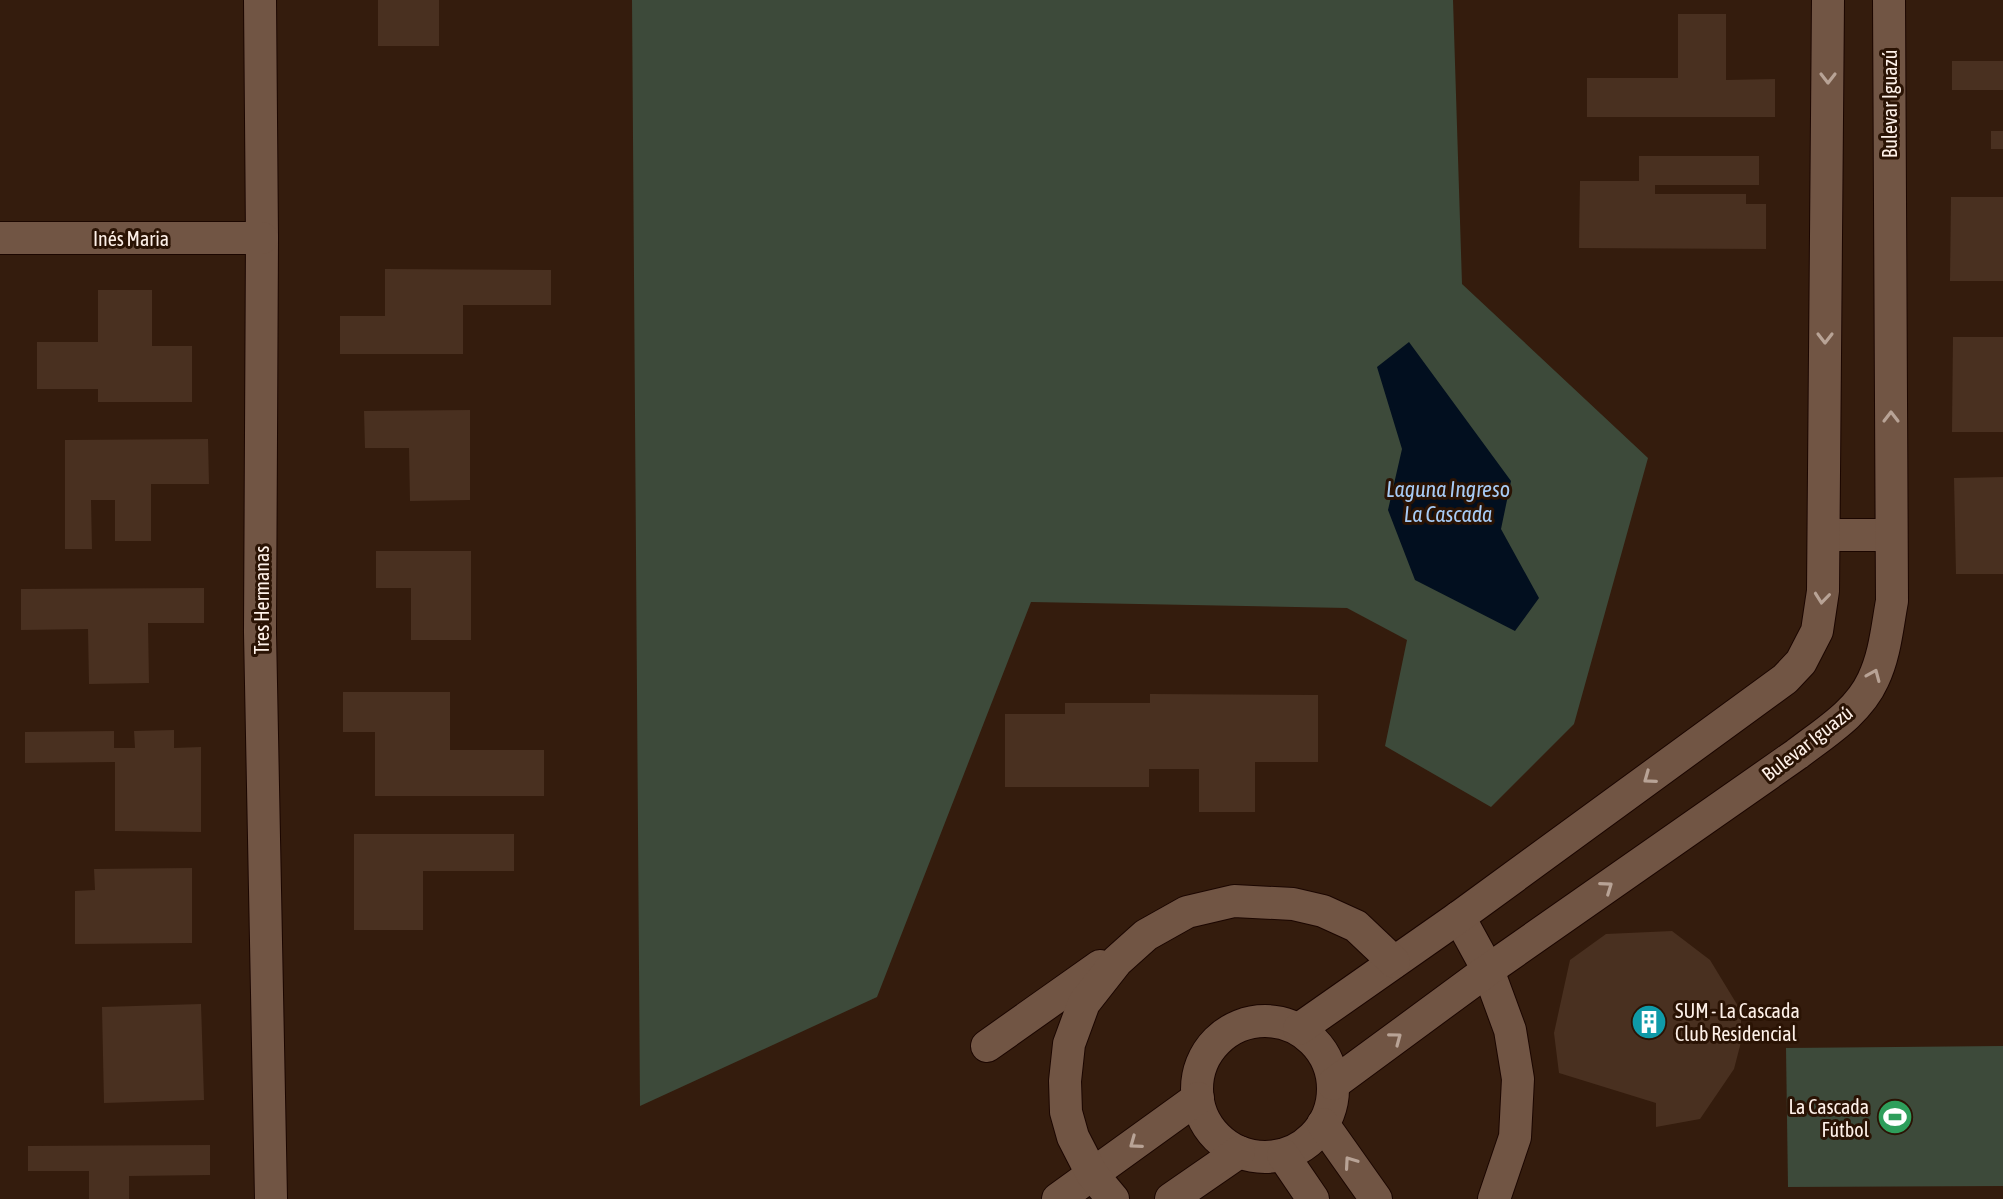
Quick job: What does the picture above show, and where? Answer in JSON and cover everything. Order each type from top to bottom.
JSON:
[{"type":"street","name":"Tres Hermanas","points":[[260,0],[260,632],[271,1199]]},
{"type":"street","points":[[1299,1029],[1459,917],[1785,679],[1801,662],[1817,631],[1823,591],[1824,535],[1828,0]]},
{"type":"street","name":"Bulevar Iguazú","points":[[1333,1084],[1488,970],[1797,754],[1843,719],[1873,682],[1884,648],[1892,601],[1889,0]]},
{"type":"street","name":"Inés Maria","points":[[0,238],[262,238]]},
{"type":"street","points":[[1824,535],[1891,535]]},
{"type":"street","points":[[987,1046],[1146,935],[1187,912],[1234,901],[1293,904],[1323,911],[1356,926],[1394,962]]},
{"type":"street","points":[[1459,917],[1488,970],[1510,1030],[1518,1079],[1515,1137],[1494,1199]]},
{"type":"street","points":[[1113,1199],[1092,1174],[1073,1137],[1066,1112],[1069,1044],[1084,1003],[1117,961],[1146,935]]},
{"type":"street","points":[[1258,1020],[1279,1021],[1299,1029],[1317,1044],[1328,1063],[1333,1084],[1331,1105],[1323,1124],[1313,1138],[1283,1155],[1260,1157],[1239,1152],[1219,1139],[1204,1120],[1198,1098],[1198,1076],[1206,1055],[1219,1038],[1237,1026],[1258,1020]]},
{"type":"street","points":[[1058,1199],[1198,1098]]},
{"type":"street","points":[[1323,1124],[1376,1199]]},
{"type":"street","points":[[1171,1199],[1239,1152]]},
{"type":"street","points":[[1283,1155],[1313,1199]]},
{"type":"green space","points":[[632,0],[1453,0],[1462,284],[1648,458],[1574,724],[1491,807],[1385,746],[1407,640],[1347,608],[1031,602],[877,997],[640,1106]]},
{"type":"green space","name":"La Cascada Fútbol","points":[[2003,1046],[2003,1186],[1788,1187],[1786,1048]]},
{"type":"water","name":"Laguna Ingreso La Cascada","points":[[1409,342],[1511,481],[1501,529],[1539,598],[1515,631],[1415,580],[1388,510],[1402,449],[1377,367]]},
{"type":"building","points":[[378,0],[439,0],[439,46],[378,46]]},
{"type":"building","points":[[1678,14],[1726,14],[1726,80],[1775,79],[1775,117],[1587,117],[1587,78],[1678,78]]},
{"type":"building","points":[[1952,61],[2003,61],[2003,90],[1952,90]]},
{"type":"building","points":[[1991,131],[2003,131],[2003,149],[1991,149]]},
{"type":"building","points":[[1639,156],[1759,156],[1759,185],[1655,185],[1655,194],[1746,194],[1746,204],[1766,204],[1766,249],[1579,248],[1580,181],[1639,181]]},
{"type":"building","points":[[1951,197],[2003,197],[2003,281],[1950,281]]},
{"type":"building","points":[[385,269],[551,270],[551,305],[463,305],[463,354],[340,354],[340,316],[385,316]]},
{"type":"building","points":[[98,290],[152,290],[152,346],[192,346],[192,402],[98,402],[98,389],[37,389],[37,342],[98,342]]},
{"type":"building","points":[[1953,337],[2003,337],[2003,432],[1952,432]]},
{"type":"building","points":[[470,410],[470,500],[410,501],[409,448],[365,448],[364,411]]},
{"type":"building","points":[[208,439],[209,484],[151,484],[151,541],[115,541],[115,500],[91,500],[92,549],[65,549],[65,440]]},
{"type":"building","points":[[2003,477],[2003,574],[1956,574],[1954,478]]},
{"type":"building","points":[[376,551],[471,551],[471,640],[411,640],[411,588],[376,588]]},
{"type":"building","points":[[204,588],[204,623],[148,623],[149,683],[89,684],[88,629],[21,630],[21,589]]},
{"type":"building","points":[[343,692],[450,692],[450,750],[544,750],[544,796],[375,796],[375,732],[343,732]]},
{"type":"building","points":[[1150,694],[1318,695],[1318,762],[1255,762],[1255,812],[1199,812],[1199,769],[1149,769],[1149,787],[1005,787],[1005,714],[1065,714],[1065,703],[1150,703]]},
{"type":"building","points":[[174,730],[174,748],[201,747],[201,832],[115,831],[115,762],[25,763],[25,732],[114,731],[114,748],[135,748],[134,731]]},
{"type":"building","points":[[354,834],[514,834],[514,871],[423,871],[423,930],[354,930]]},
{"type":"building","points":[[192,868],[192,943],[75,944],[75,891],[95,890],[94,869]]},
{"type":"building","name":"SUM - La Cascada Club Residencial","points":[[1672,931],[1710,960],[1741,1011],[1741,1042],[1734,1069],[1700,1119],[1656,1127],[1656,1103],[1559,1073],[1554,1033],[1570,960],[1606,934]]},
{"type":"building","points":[[201,1004],[204,1100],[104,1103],[102,1007]]},
{"type":"building","points":[[210,1145],[210,1175],[129,1176],[129,1199],[89,1199],[89,1171],[28,1171],[28,1146]]},
{"type":"place","name":"SUM - La Cascada Club Residencial","points":[[1649,1022]]},
{"type":"place","name":"La Cascada Fútbol","points":[[1895,1117]]}]
